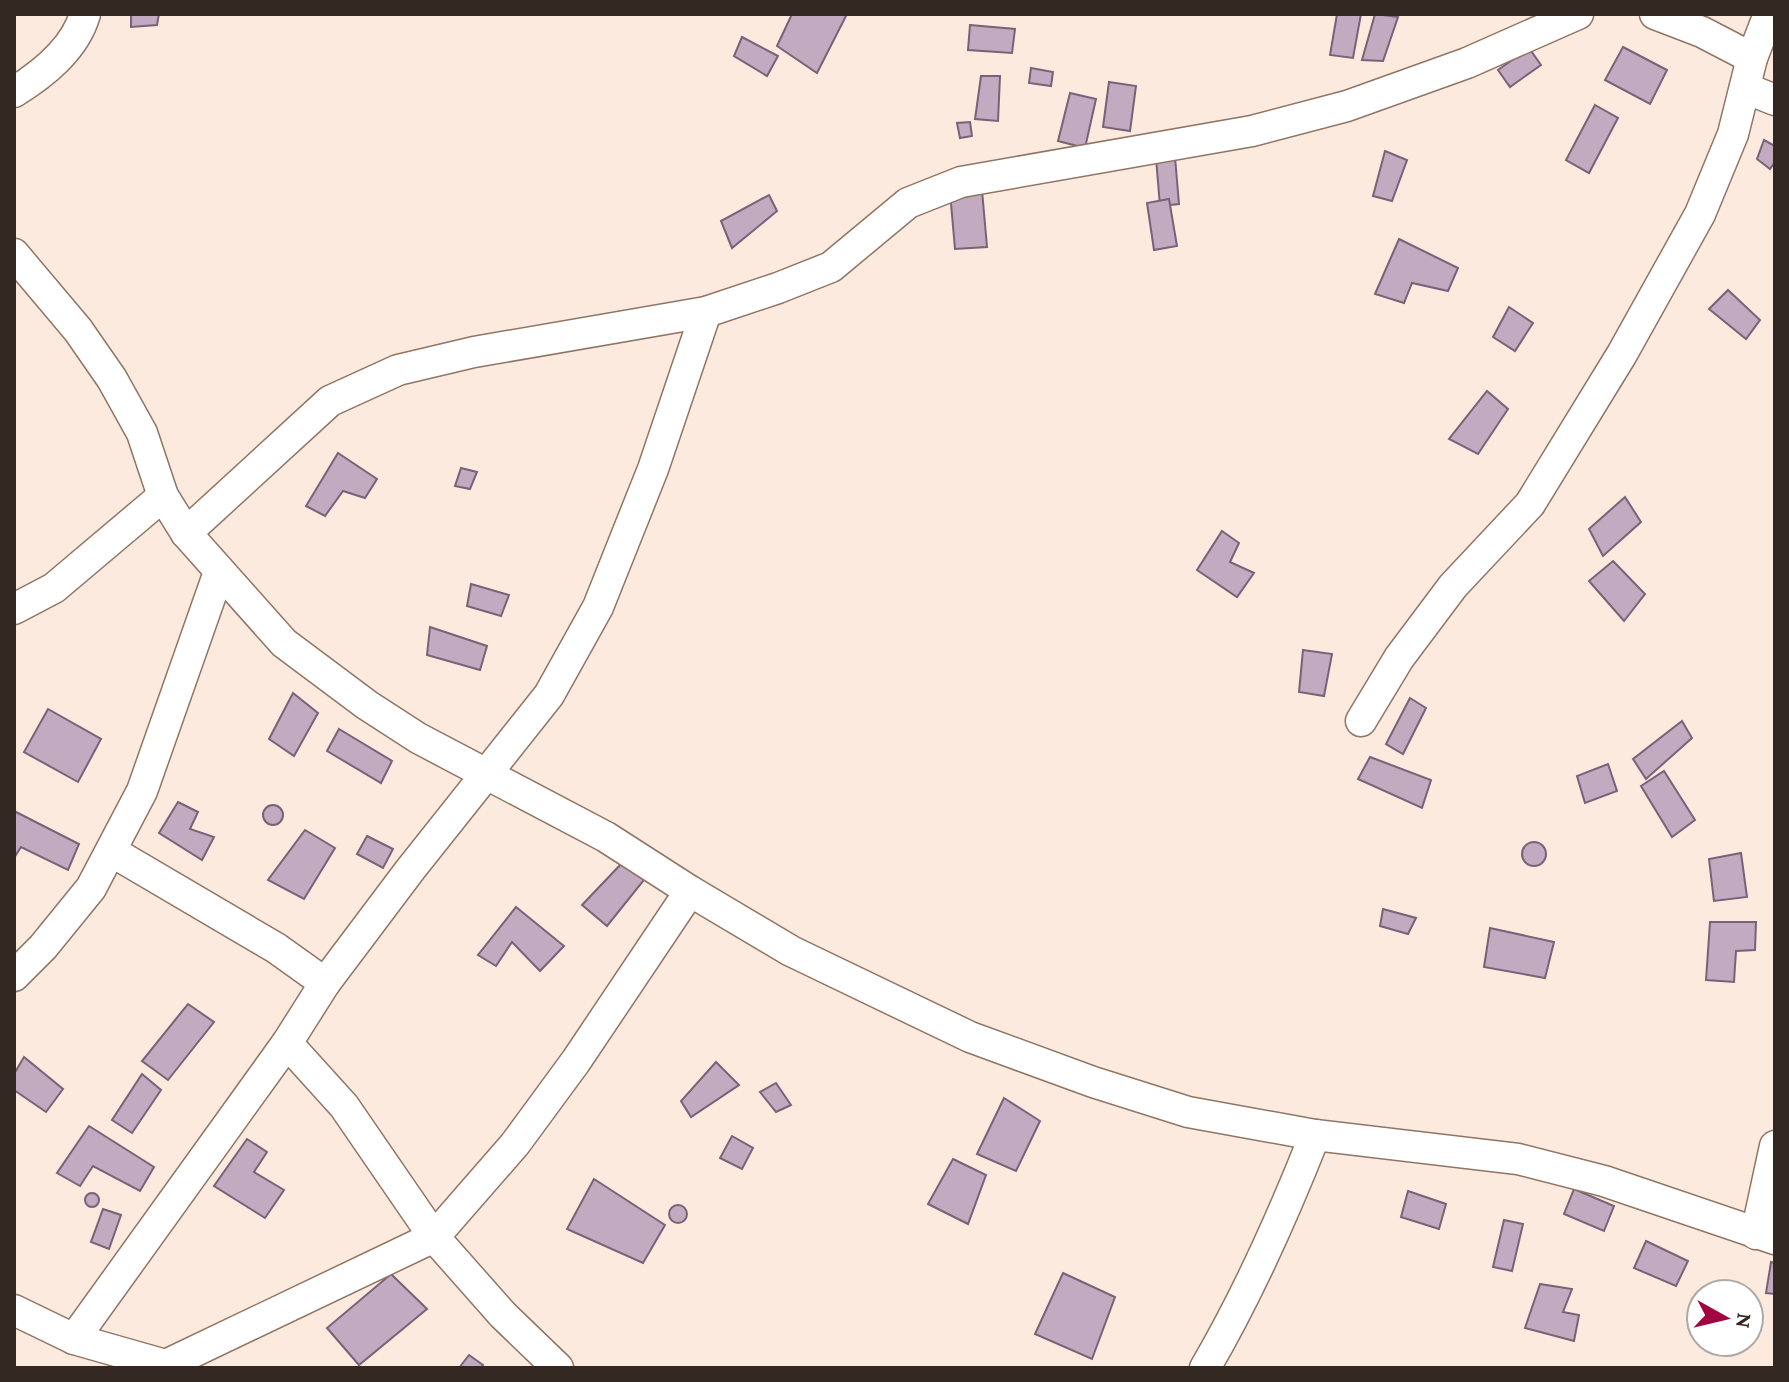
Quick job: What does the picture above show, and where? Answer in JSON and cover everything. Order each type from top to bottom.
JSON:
[{"type":"street","points":[[14,92],[57,61],[85,14]]},
{"type":"street","points":[[186,533],[330,401],[398,370],[487,350],[706,312],[831,267],[908,203],[961,182],[1252,131],[1347,106],[1467,63],[1578,14]]},
{"type":"street","points":[[1655,14],[1702,32],[1752,58]]},
{"type":"street","points":[[1361,721],[1399,658],[1453,586],[1530,504],[1622,354],[1700,214],[1733,134],[1752,58],[1769,14]]},
{"type":"street","points":[[1745,88],[1775,100]]},
{"type":"street","points":[[14,254],[78,330],[112,379],[142,433],[163,496],[186,533],[284,643],[367,705],[418,738],[606,837],[791,951],[970,1037],[1093,1082],[1188,1112],[1315,1135],[1518,1159],[1604,1181],[1765,1236],[1775,1146]]},
{"type":"street","points":[[74,1339],[287,1043],[325,983],[549,695],[598,607],[653,469],[706,312]]},
{"type":"street","points":[[14,609],[54,588],[163,496]]},
{"type":"street","points":[[14,976],[43,947],[91,888],[142,791],[219,572]]},
{"type":"street","points":[[111,851],[276,948],[325,983]]},
{"type":"street","points":[[14,1310],[74,1339],[172,1366],[434,1237],[515,1144],[576,1061],[690,891]]},
{"type":"street","points":[[287,1043],[344,1106],[434,1237],[503,1315],[558,1368]]},
{"type":"street","points":[[1205,1368],[1244,1299],[1282,1218],[1315,1135]]},
{"type":"building","points":[[131,14],[159,14],[157,25],[131,27]]},
{"type":"building","points":[[792,14],[847,14],[817,73],[777,46]]},
{"type":"building","points":[[1337,14],[1361,14],[1353,58],[1330,55]]},
{"type":"building","points":[[1375,14],[1398,17],[1383,61],[1362,60]]},
{"type":"building","points":[[970,25],[1015,29],[1012,53],[968,50]]},
{"type":"building","points":[[742,37],[778,56],[767,76],[734,56]]},
{"type":"building","points":[[1623,47],[1667,70],[1650,104],[1605,80]]},
{"type":"building","points":[[1529,48],[1541,65],[1510,87],[1498,70]]},
{"type":"building","points":[[1031,68],[1053,72],[1051,86],[1029,83]]},
{"type":"building","points":[[981,76],[1000,76],[998,121],[975,119]]},
{"type":"building","points":[[1109,82],[1136,86],[1130,131],[1103,127]]},
{"type":"building","points":[[1070,93],[1096,99],[1085,148],[1058,141]]},
{"type":"building","points":[[1595,105],[1618,118],[1589,173],[1566,160]]},
{"type":"building","points":[[970,122],[972,136],[960,138],[957,123]]},
{"type":"building","points":[[1764,140],[1775,146],[1775,162],[1770,169],[1757,159]]},
{"type":"building","points":[[1385,151],[1407,160],[1392,201],[1373,196]]},
{"type":"building","points":[[1175,157],[1179,204],[1160,206],[1156,158]]},
{"type":"building","points":[[982,190],[987,247],[955,249],[950,192]]},
{"type":"building","points":[[769,195],[777,211],[732,248],[721,221]]},
{"type":"building","points":[[1169,199],[1177,246],[1154,250],[1147,203]]},
{"type":"building","points":[[1399,239],[1458,268],[1448,291],[1412,283],[1404,303],[1375,294]]},
{"type":"building","points":[[1728,290],[1760,320],[1746,339],[1709,309]]},
{"type":"building","points":[[1509,307],[1533,323],[1515,351],[1493,337]]},
{"type":"building","points":[[1487,391],[1508,409],[1478,454],[1449,439]]},
{"type":"building","points":[[338,453],[377,479],[365,498],[343,491],[325,516],[306,506]]},
{"type":"building","points":[[461,468],[477,472],[470,489],[455,486]]},
{"type":"building","points":[[1625,497],[1641,522],[1603,556],[1589,529]]},
{"type":"building","points":[[1222,531],[1239,543],[1230,562],[1254,573],[1237,597],[1197,570]]},
{"type":"building","points":[[1613,561],[1645,594],[1624,621],[1589,581]]},
{"type":"building","points":[[471,584],[509,595],[501,616],[467,606]]},
{"type":"building","points":[[430,627],[487,646],[480,670],[427,655]]},
{"type":"building","points":[[1303,650],[1332,654],[1324,696],[1299,692]]},
{"type":"building","points":[[293,693],[318,713],[294,756],[269,739]]},
{"type":"building","points":[[1410,698],[1426,708],[1403,754],[1386,744]]},
{"type":"building","points":[[48,709],[101,739],[78,782],[24,752]]},
{"type":"building","points":[[1682,721],[1692,738],[1646,779],[1633,759]]},
{"type":"building","points":[[339,729],[392,761],[381,783],[327,751]]},
{"type":"building","points":[[1370,757],[1431,780],[1422,808],[1358,779]]},
{"type":"building","points":[[1608,764],[1617,791],[1585,803],[1577,776]]},
{"type":"building","points":[[1664,771],[1695,820],[1672,837],[1641,786]]},
{"type":"building","points":[[178,802],[198,812],[190,829],[214,837],[202,860],[159,833]]},
{"type":"building","points":[[273,805],[280,808],[283,815],[280,822],[273,825],[266,822],[263,815],[266,808]]},
{"type":"building","points":[[14,811],[79,844],[68,870],[21,847],[14,858]]},
{"type":"building","points":[[305,830],[335,848],[304,899],[268,880]]},
{"type":"building","points":[[367,836],[393,849],[383,868],[357,854]]},
{"type":"building","points":[[1534,842],[1542,846],[1546,854],[1542,862],[1534,866],[1526,862],[1522,854],[1526,846]]},
{"type":"building","points":[[1741,853],[1747,897],[1714,901],[1709,859]]},
{"type":"building","points":[[623,862],[644,880],[607,926],[582,905]]},
{"type":"building","points":[[516,907],[564,946],[540,971],[512,942],[496,966],[478,955]]},
{"type":"building","points":[[1383,909],[1416,918],[1408,934],[1380,926]]},
{"type":"building","points":[[1710,922],[1756,922],[1755,950],[1736,951],[1734,982],[1706,980]]},
{"type":"building","points":[[1490,928],[1554,942],[1545,978],[1484,967]]},
{"type":"building","points":[[188,1004],[214,1022],[168,1080],[142,1061]]},
{"type":"building","points":[[24,1057],[63,1089],[46,1112],[14,1090],[14,1074]]},
{"type":"building","points":[[716,1062],[739,1085],[691,1117],[681,1101]]},
{"type":"building","points":[[142,1074],[161,1090],[132,1133],[112,1120]]},
{"type":"building","points":[[776,1083],[791,1105],[776,1112],[760,1092]]},
{"type":"building","points":[[1004,1098],[1040,1121],[1016,1171],[977,1154]]},
{"type":"building","points":[[89,1126],[154,1167],[140,1191],[93,1166],[80,1186],[57,1173]]},
{"type":"building","points":[[732,1136],[753,1148],[742,1169],[720,1158]]},
{"type":"building","points":[[247,1139],[267,1152],[254,1172],[284,1190],[265,1218],[214,1186]]},
{"type":"building","points":[[953,1159],[986,1175],[968,1224],[928,1204]]},
{"type":"building","points":[[594,1179],[665,1225],[643,1263],[567,1229]]},
{"type":"building","points":[[1574,1189],[1614,1206],[1604,1231],[1564,1214]]},
{"type":"building","points":[[1408,1191],[1446,1204],[1439,1229],[1401,1217]]},
{"type":"building","points":[[92,1193],[99,1200],[92,1207],[85,1200]]},
{"type":"building","points":[[674,1205],[682,1205],[687,1214],[685,1221],[674,1223],[669,1218],[669,1210]]},
{"type":"building","points":[[103,1209],[121,1215],[109,1249],[91,1242]]},
{"type":"building","points":[[1504,1220],[1523,1224],[1512,1271],[1493,1267]]},
{"type":"building","points":[[1646,1241],[1688,1261],[1676,1286],[1634,1268]]},
{"type":"building","points":[[1771,1262],[1775,1263],[1775,1294],[1766,1293]]},
{"type":"building","points":[[1063,1273],[1115,1297],[1092,1359],[1035,1334]]},
{"type":"building","points":[[391,1274],[427,1309],[359,1365],[327,1328]]},
{"type":"building","points":[[1540,1284],[1572,1289],[1563,1312],[1579,1315],[1574,1341],[1525,1328]]},
{"type":"building","points":[[469,1355],[483,1365],[481,1368],[459,1368]]}]
